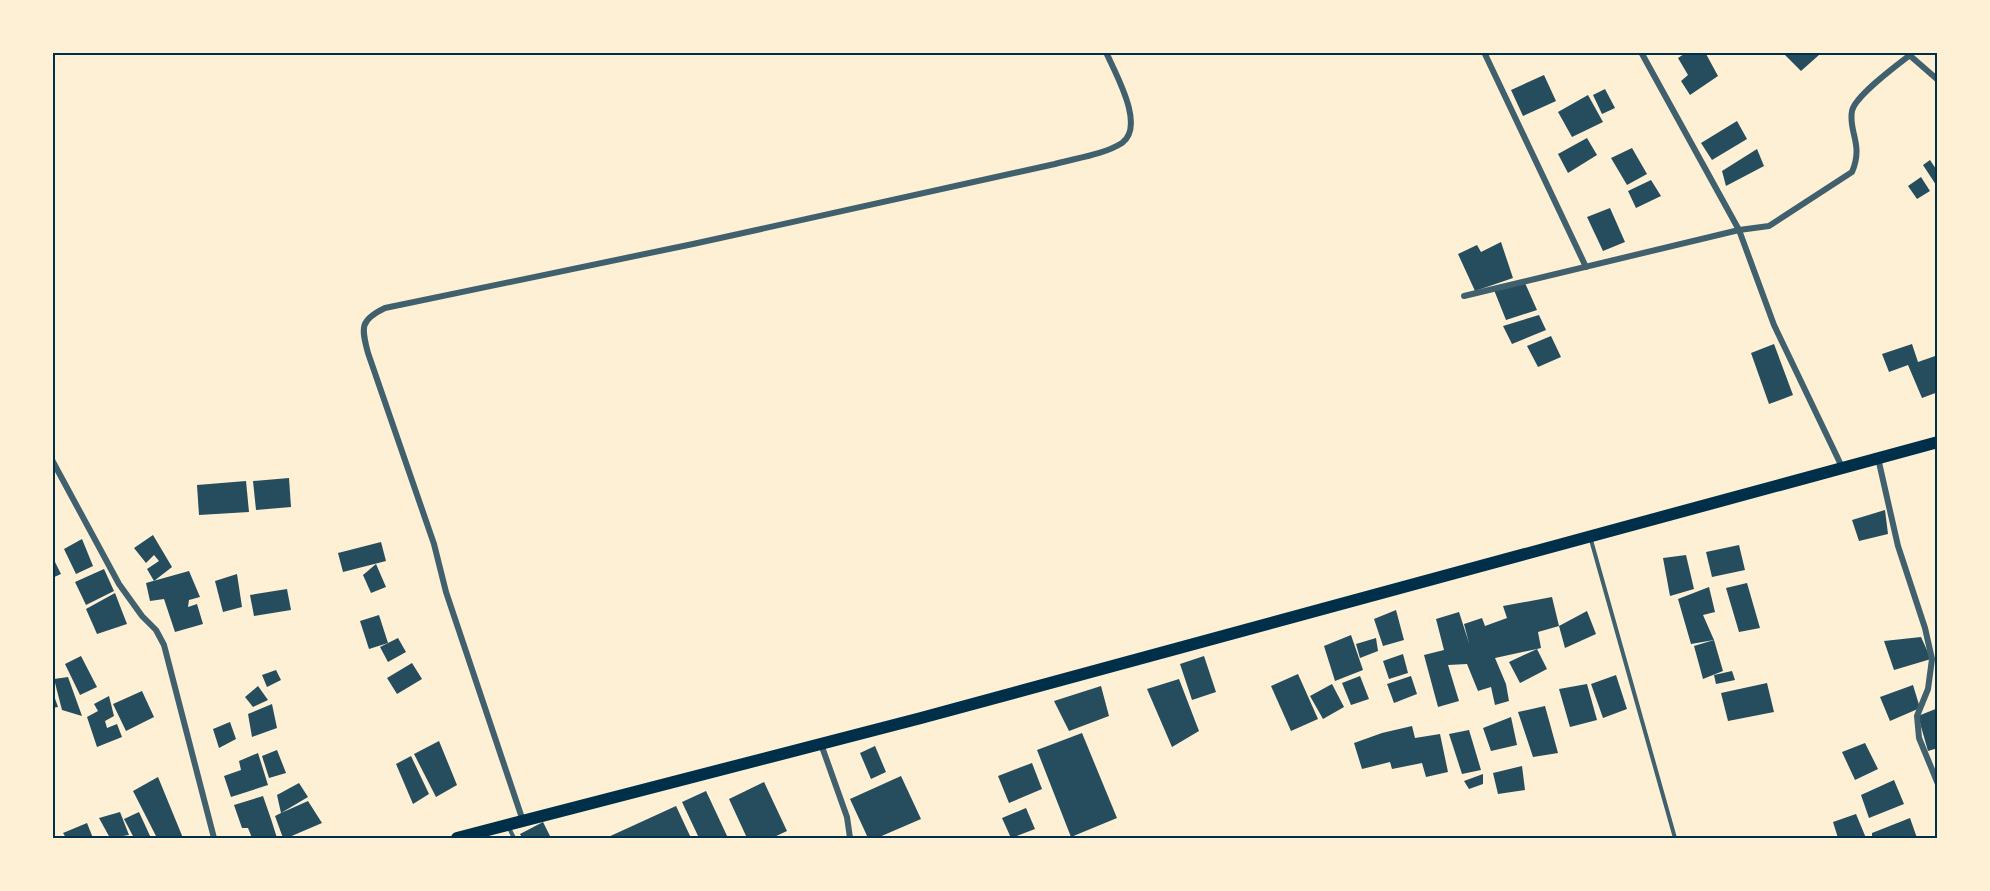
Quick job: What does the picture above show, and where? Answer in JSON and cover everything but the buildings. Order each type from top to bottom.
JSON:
[{"type":"highway","points":[[457,838],[821,744],[1938,442]]},
{"type":"street","points":[[524,821],[446,592],[434,544],[368,353],[363,328],[366,321],[372,314],[385,308],[693,244],[1044,166],[1109,148],[1128,137],[1131,128],[1127,100],[1106,52]]},
{"type":"street","points":[[1484,52],[1586,267]]},
{"type":"street","points":[[1641,52],[1738,230],[1774,325],[1842,467]]},
{"type":"street","points":[[1464,296],[1738,230],[1769,226],[1852,172],[1857,160],[1852,110],[1858,100],[1887,73],[1909,54],[1938,80]]},
{"type":"street","points":[[1878,458],[1898,546],[1925,628],[1932,659],[1928,689],[1917,716],[1919,738],[1938,784]]},
{"type":"street","points":[[52,460],[119,584],[142,616],[156,630],[164,645],[214,838]]},
{"type":"street","points":[[821,744],[847,817],[850,838]]},
{"type":"lane","points":[[1590,536],[1675,838]]},
{"type":"lane","points":[[507,825],[514,838]]}]
